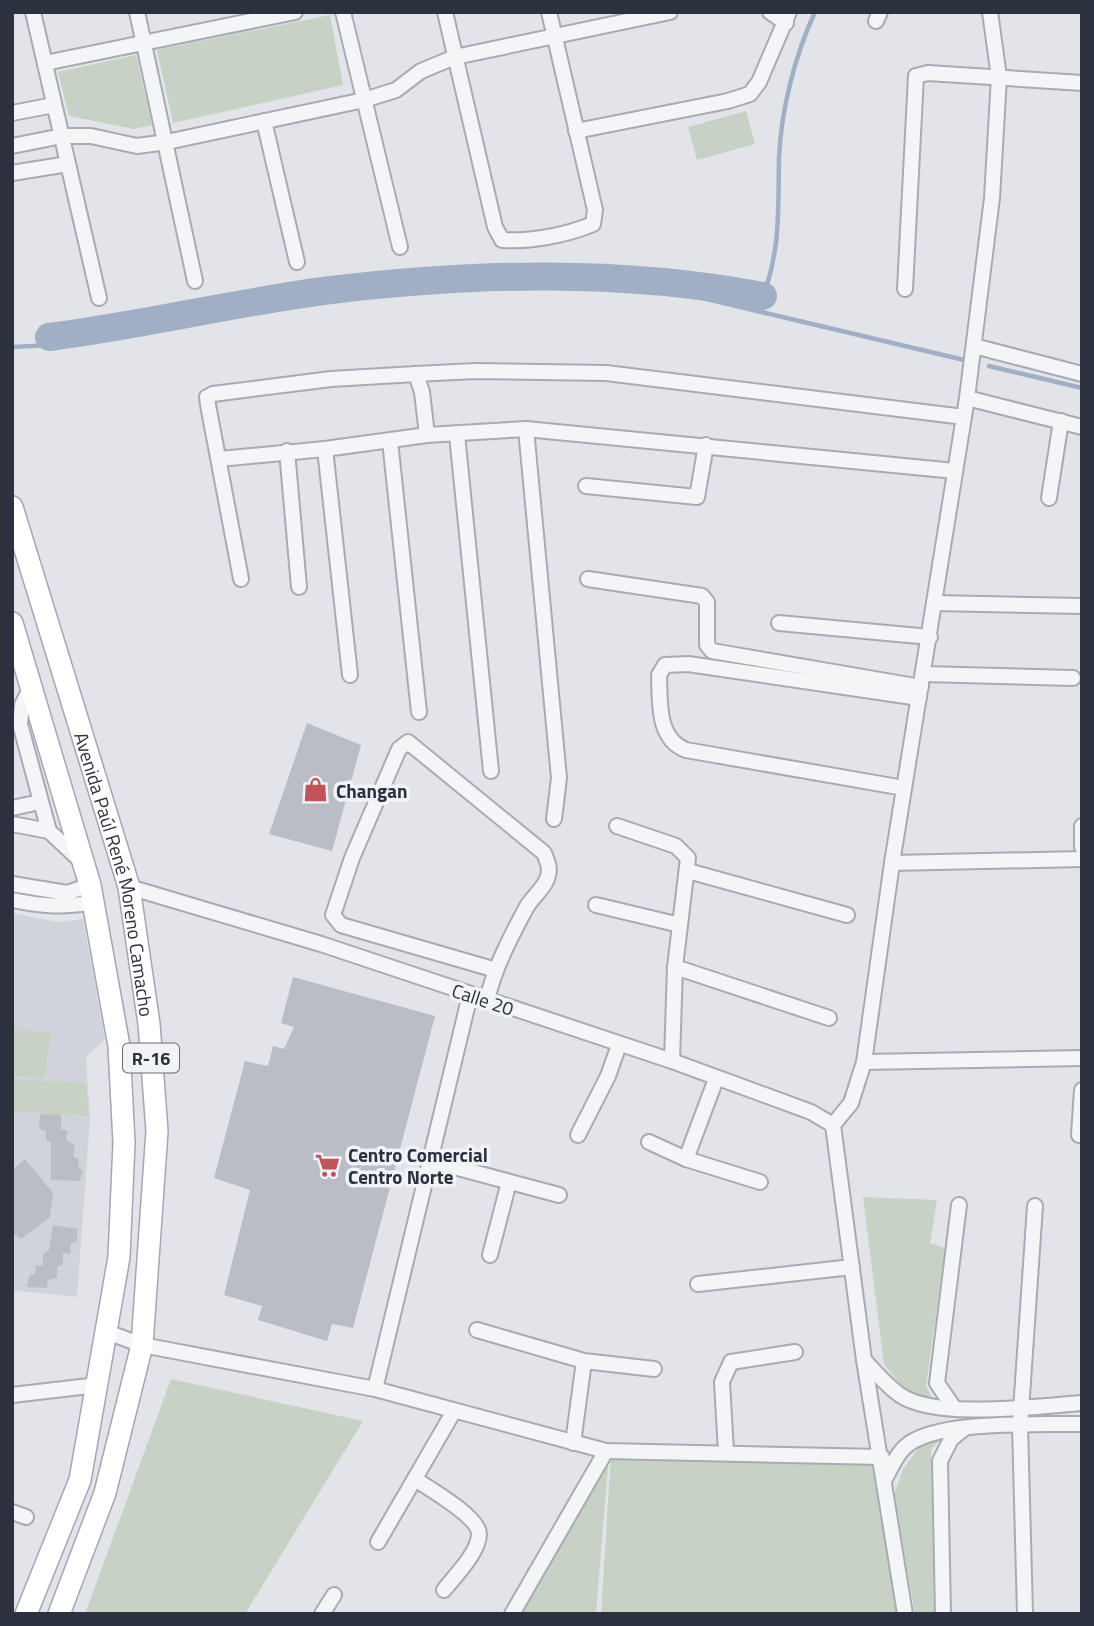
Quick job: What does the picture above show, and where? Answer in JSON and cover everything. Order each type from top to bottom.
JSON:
[{"type":"main road","name":"Avenida Paúl René Moreno Camacho","points":[[12,507],[129,887],[149,1024],[157,1131],[142,1345],[105,1493],[59,1614]]},
{"type":"main road","name":"Avenida Paúl René Moreno Camacho","points":[[12,623],[92,893],[119,1046],[124,1143],[119,1257],[80,1480],[26,1614]]},
{"type":"street","points":[[33,12],[99,298]]},
{"type":"street","points":[[137,12],[195,281]]},
{"type":"street","points":[[46,63],[143,43],[236,18],[295,12]]},
{"type":"street","points":[[343,12],[400,247]]},
{"type":"street","points":[[445,12],[495,227],[502,240],[514,241],[593,224],[595,210],[549,12]]},
{"type":"street","points":[[12,146],[62,136],[91,136],[137,146],[167,142],[364,100],[396,90],[421,71],[455,57],[649,14],[670,12]]},
{"type":"street","points":[[576,131],[728,102],[750,94],[759,82],[788,17],[770,12]]},
{"type":"street","points":[[905,1614],[886,1479],[864,1360],[833,1125],[851,1103],[864,1062],[892,863],[967,398],[992,198],[999,77],[990,12]]},
{"type":"street","points":[[905,289],[916,76],[928,73],[1082,83]]},
{"type":"street","points":[[12,113],[54,105]]},
{"type":"street","points":[[264,121],[297,262]]},
{"type":"street","points":[[12,173],[68,164]]},
{"type":"street","points":[[974,346],[1082,374]]},
{"type":"street","points":[[242,579],[207,397],[213,394],[331,379],[416,373],[606,373],[964,416]]},
{"type":"street","points":[[416,373],[422,391],[427,435]]},
{"type":"street","points":[[967,398],[1082,427]]},
{"type":"street","points":[[1049,498],[1061,421]]},
{"type":"street","points":[[219,458],[325,449],[427,435],[526,429],[955,471]]},
{"type":"street","points":[[526,429],[559,778],[554,819]]},
{"type":"street","points":[[457,435],[491,771]]},
{"type":"street","points":[[390,441],[419,712]]},
{"type":"street","points":[[586,486],[697,497],[706,445]]},
{"type":"street","points":[[325,449],[350,675]]},
{"type":"street","points":[[287,451],[299,587]]},
{"type":"street","points":[[588,579],[702,596],[707,602],[707,645],[712,651],[921,686]]},
{"type":"street","points":[[934,604],[1082,607]]},
{"type":"street","points":[[779,623],[930,637]]},
{"type":"street","points":[[904,788],[686,750],[672,745],[665,734],[659,675],[666,665],[688,664],[921,686],[1073,678]]},
{"type":"street","points":[[31,687],[22,705],[20,724],[40,802],[49,831],[84,864]]},
{"type":"street","points":[[486,1000],[496,970],[525,909],[546,883],[550,869],[544,853],[408,742],[399,749],[362,834],[333,915],[341,925],[496,970]]},
{"type":"street","points":[[12,808],[40,802]]},
{"type":"street","points":[[12,824],[49,831]]},
{"type":"street","points":[[617,826],[676,846],[688,858],[675,967],[672,1061]]},
{"type":"street","points":[[1082,826],[1082,847]]},
{"type":"street","points":[[892,863],[1082,859]]},
{"type":"street","points":[[688,871],[846,915]]},
{"type":"street","points":[[12,884],[67,893],[92,893]]},
{"type":"street","name":"Calle 20","points":[[129,887],[321,944],[672,1061],[811,1112],[833,1125]]},
{"type":"street","points":[[12,900],[67,908],[92,893]]},
{"type":"street","points":[[596,905],[680,925]]},
{"type":"street","points":[[675,967],[829,1018]]},
{"type":"street","points":[[375,1390],[428,1160],[470,995]]},
{"type":"street","points":[[578,1135],[608,1076],[619,1045]]},
{"type":"street","points":[[864,1062],[1082,1058]]},
{"type":"street","points":[[686,1159],[716,1079]]},
{"type":"street","points":[[1079,1135],[1082,1090]]},
{"type":"street","points":[[649,1142],[686,1159],[760,1182]]},
{"type":"street","points":[[428,1160],[559,1195]]},
{"type":"street","points":[[490,1255],[509,1182]]},
{"type":"street","points":[[954,1408],[937,1383],[959,1205]]},
{"type":"street","points":[[1025,1614],[1020,1425],[1035,1206]]},
{"type":"street","points":[[698,1284],[852,1267]]},
{"type":"street","points":[[477,1330],[584,1361],[654,1368]]},
{"type":"street","points":[[107,1332],[142,1345],[375,1390],[606,1451],[882,1457]]},
{"type":"street","points":[[726,1452],[722,1382],[731,1362],[795,1352]]},
{"type":"street","points":[[864,1360],[901,1397],[924,1406],[1021,1407],[1082,1403]]},
{"type":"street","points":[[573,1443],[584,1361]]},
{"type":"street","points":[[12,1395],[98,1385]]},
{"type":"street","points":[[379,1542],[454,1411]]},
{"type":"street","points":[[886,1479],[906,1446],[928,1433],[965,1428],[1082,1424]]},
{"type":"street","points":[[943,1614],[940,1461],[951,1439],[965,1428]]},
{"type":"street","points":[[512,1614],[606,1451]]},
{"type":"street","points":[[415,1479],[475,1520],[480,1535],[474,1549],[444,1590]]},
{"type":"street","points":[[322,1614],[334,1595]]},
{"type":"street","points":[[12,1613],[20,1614]]},
{"type":"shaded area","points":[[12,913],[58,922],[83,919],[105,1039],[86,1057],[90,1120],[77,1297],[12,1290]]},
{"type":"green space","points":[[330,15],[343,85],[173,123],[157,50]]},
{"type":"green space","points":[[136,55],[152,125],[134,129],[69,116],[58,72]]},
{"type":"green space","points":[[746,111],[755,144],[697,160],[688,127]]},
{"type":"green space","points":[[12,1028],[51,1033],[44,1078],[12,1075]]},
{"type":"green space","points":[[12,1079],[85,1083],[89,1116],[12,1112]]},
{"type":"green space","points":[[863,1197],[937,1200],[930,1243],[945,1248],[926,1387],[934,1401],[905,1391],[884,1364]]},
{"type":"green space","points":[[171,1379],[363,1421],[245,1614],[85,1614]]},
{"type":"green space","points":[[943,1437],[931,1449],[934,1614],[915,1614],[894,1494],[903,1469],[923,1442]]},
{"type":"green space","points":[[609,1454],[596,1614],[517,1614]]},
{"type":"green space","points":[[611,1454],[877,1464],[900,1614],[601,1614]]},
{"type":"building","name":"Changan","points":[[307,723],[361,745],[332,851],[269,834]]},
{"type":"building","points":[[293,977],[435,1016],[353,1328],[332,1324],[327,1341],[258,1320],[262,1306],[224,1295],[250,1190],[214,1178],[245,1061],[268,1066],[273,1046],[284,1049],[294,1027],[281,1023]]},
{"type":"building","points":[[40,1114],[61,1115],[61,1129],[68,1131],[66,1140],[75,1145],[73,1156],[78,1159],[79,1169],[83,1170],[80,1181],[51,1180],[51,1143],[46,1140],[46,1131],[39,1129]]},
{"type":"building","points":[[25,1159],[53,1193],[50,1217],[21,1239],[12,1232],[12,1170]]},
{"type":"building","points":[[53,1225],[77,1229],[77,1241],[71,1244],[70,1254],[63,1253],[63,1264],[57,1267],[57,1278],[48,1280],[47,1288],[27,1287],[29,1276],[35,1273],[36,1266],[43,1265],[43,1254],[49,1250]]},
{"type":"waterway","points":[[763,296],[776,244],[780,140],[786,102],[801,46],[815,12]]},
{"type":"waterway","points":[[49,337],[296,295],[440,280],[548,276],[602,278],[656,281],[763,296]]},
{"type":"waterway","points":[[12,347],[88,343],[327,299],[476,285],[673,291],[964,360]]},
{"type":"waterway","points":[[989,366],[1082,388]]},
{"type":"place","name":"Changan","points":[[316,790]]},
{"type":"place","name":"Centro Comercial Centro Norte","points":[[328,1165]]}]
